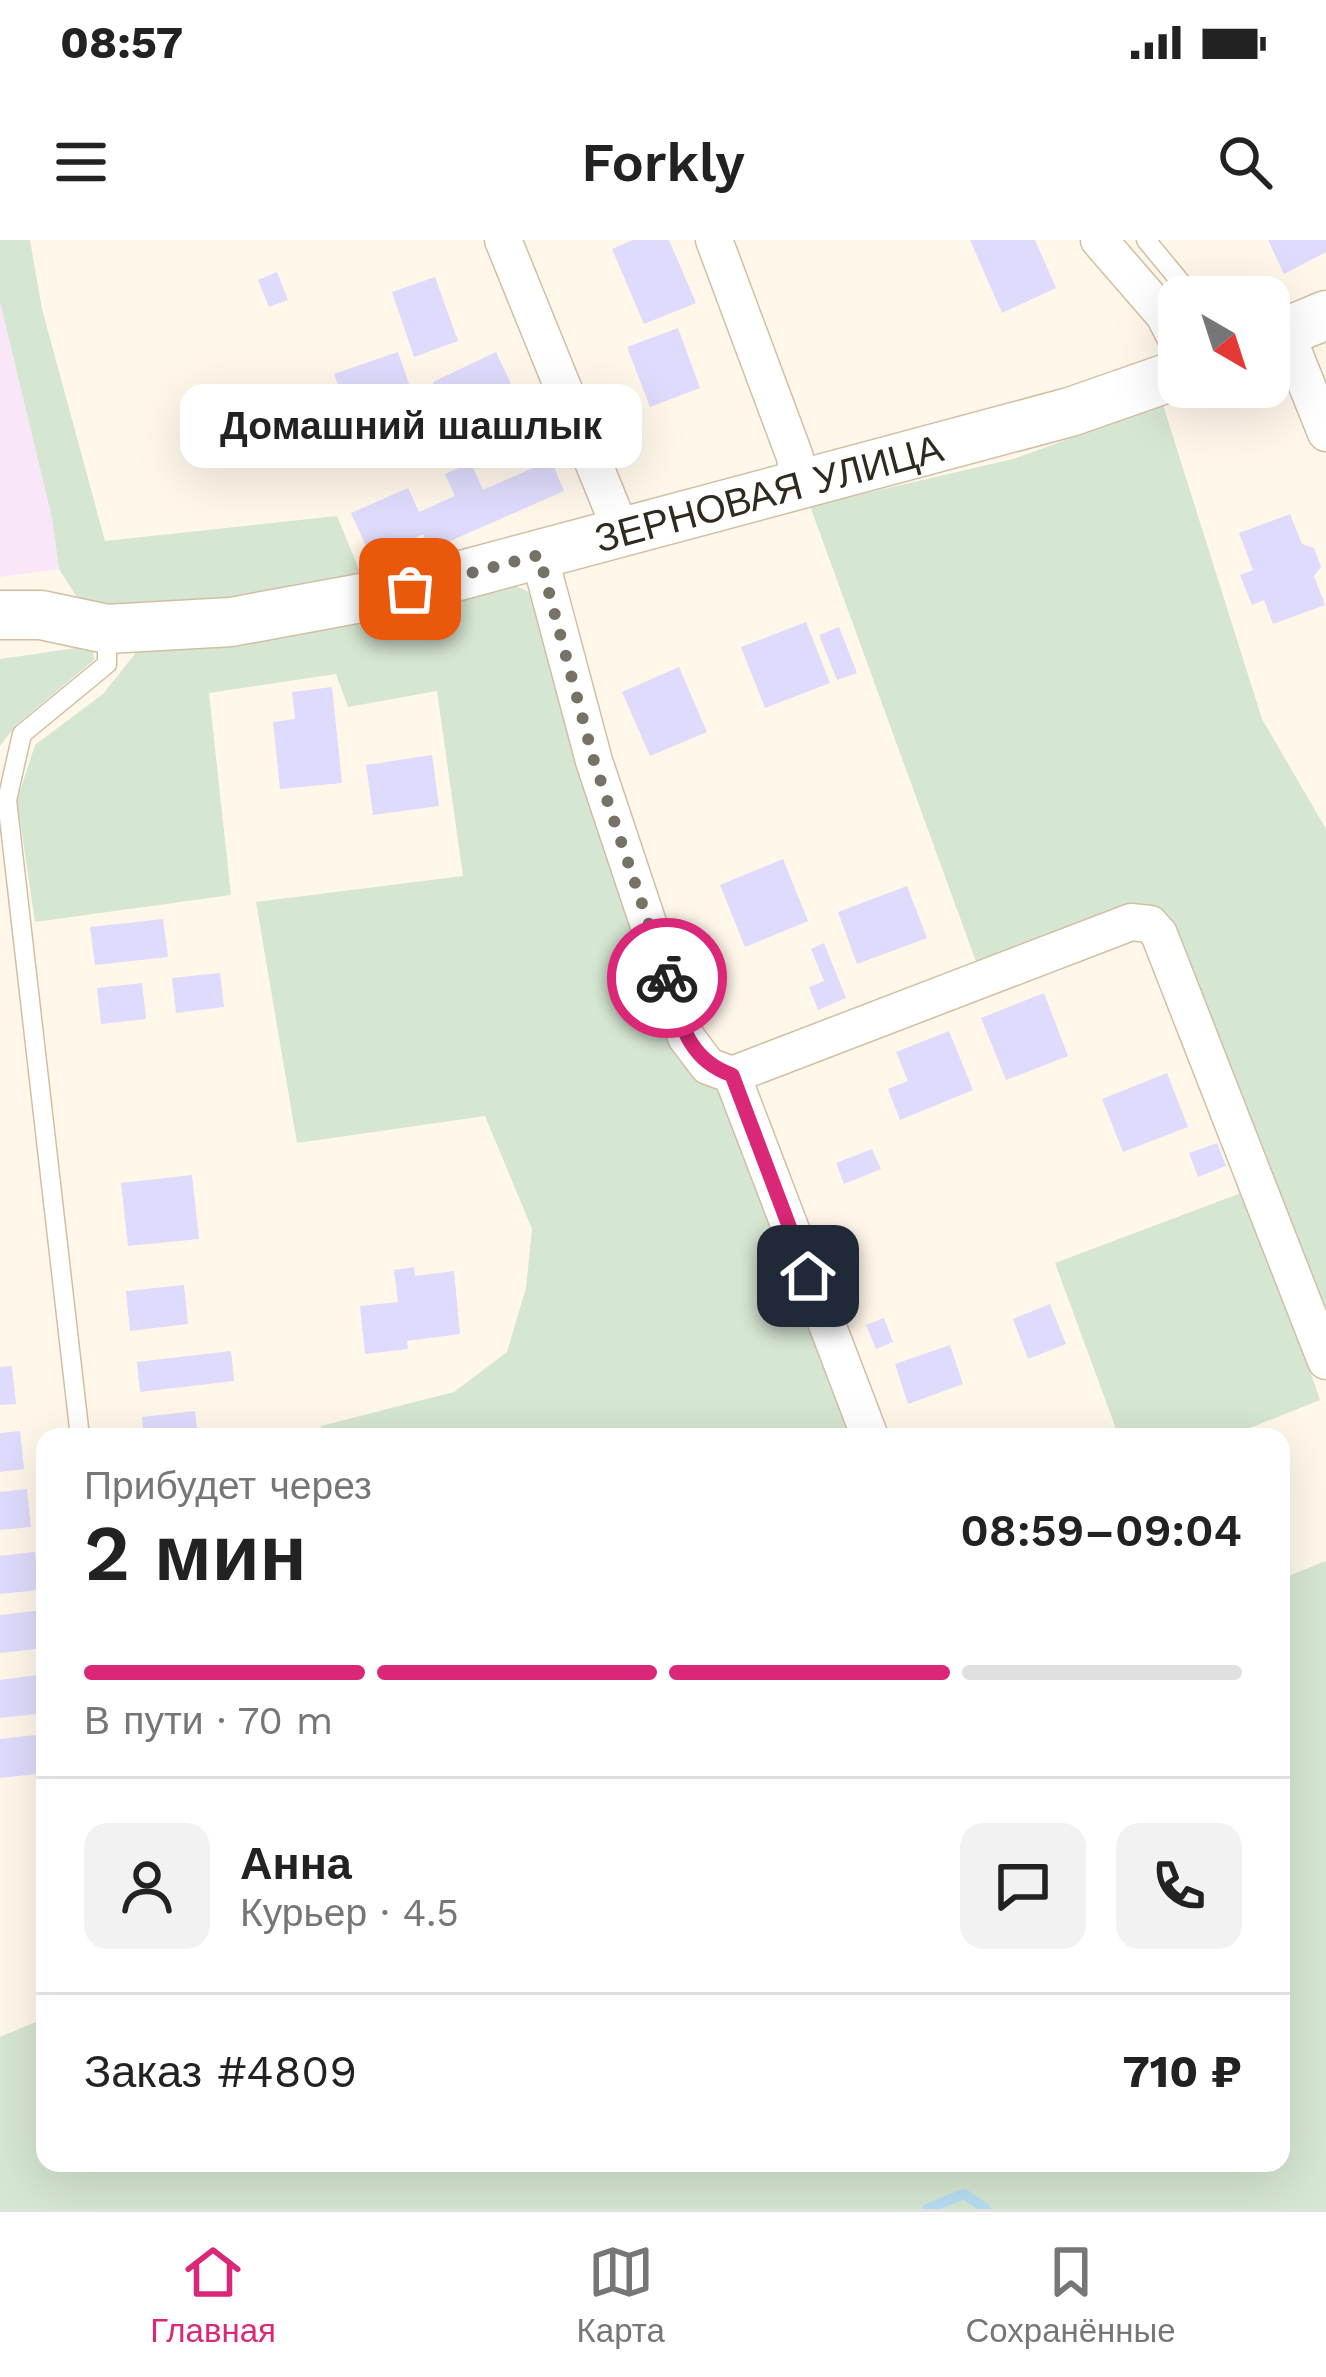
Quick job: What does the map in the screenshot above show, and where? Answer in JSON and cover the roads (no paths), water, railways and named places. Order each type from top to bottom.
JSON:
[{"type":"street","points":[[503,240],[622,533]]},
{"type":"street","points":[[714,240],[794,457],[798,486]]},
{"type":"street","points":[[1099,240],[1158,308]]},
{"type":"street","points":[[1294,329],[1326,433]]},
{"type":"street","name":"ЗЕРНОВАЯ УЛИЦА","points":[[22,621],[106,628],[231,622],[410,589],[1070,412],[1158,381]]},
{"type":"street","points":[[539,555],[594,761],[686,1036],[708,1066],[732,1075],[1131,922],[1150,925],[1159,934],[1326,1361]]},
{"type":"street","points":[[732,1075],[867,1428]]},
{"type":"lane","points":[[1146,240],[1176,276]]},
{"type":"lane","points":[[79,1428],[7,800],[22,734],[106,664],[106,628]]},
{"type":"waterway","points":[[927,2209],[964,2194],[986,2209]]},
{"type":"place","name":"Домашний шашлык","points":[[410,589]]}]
